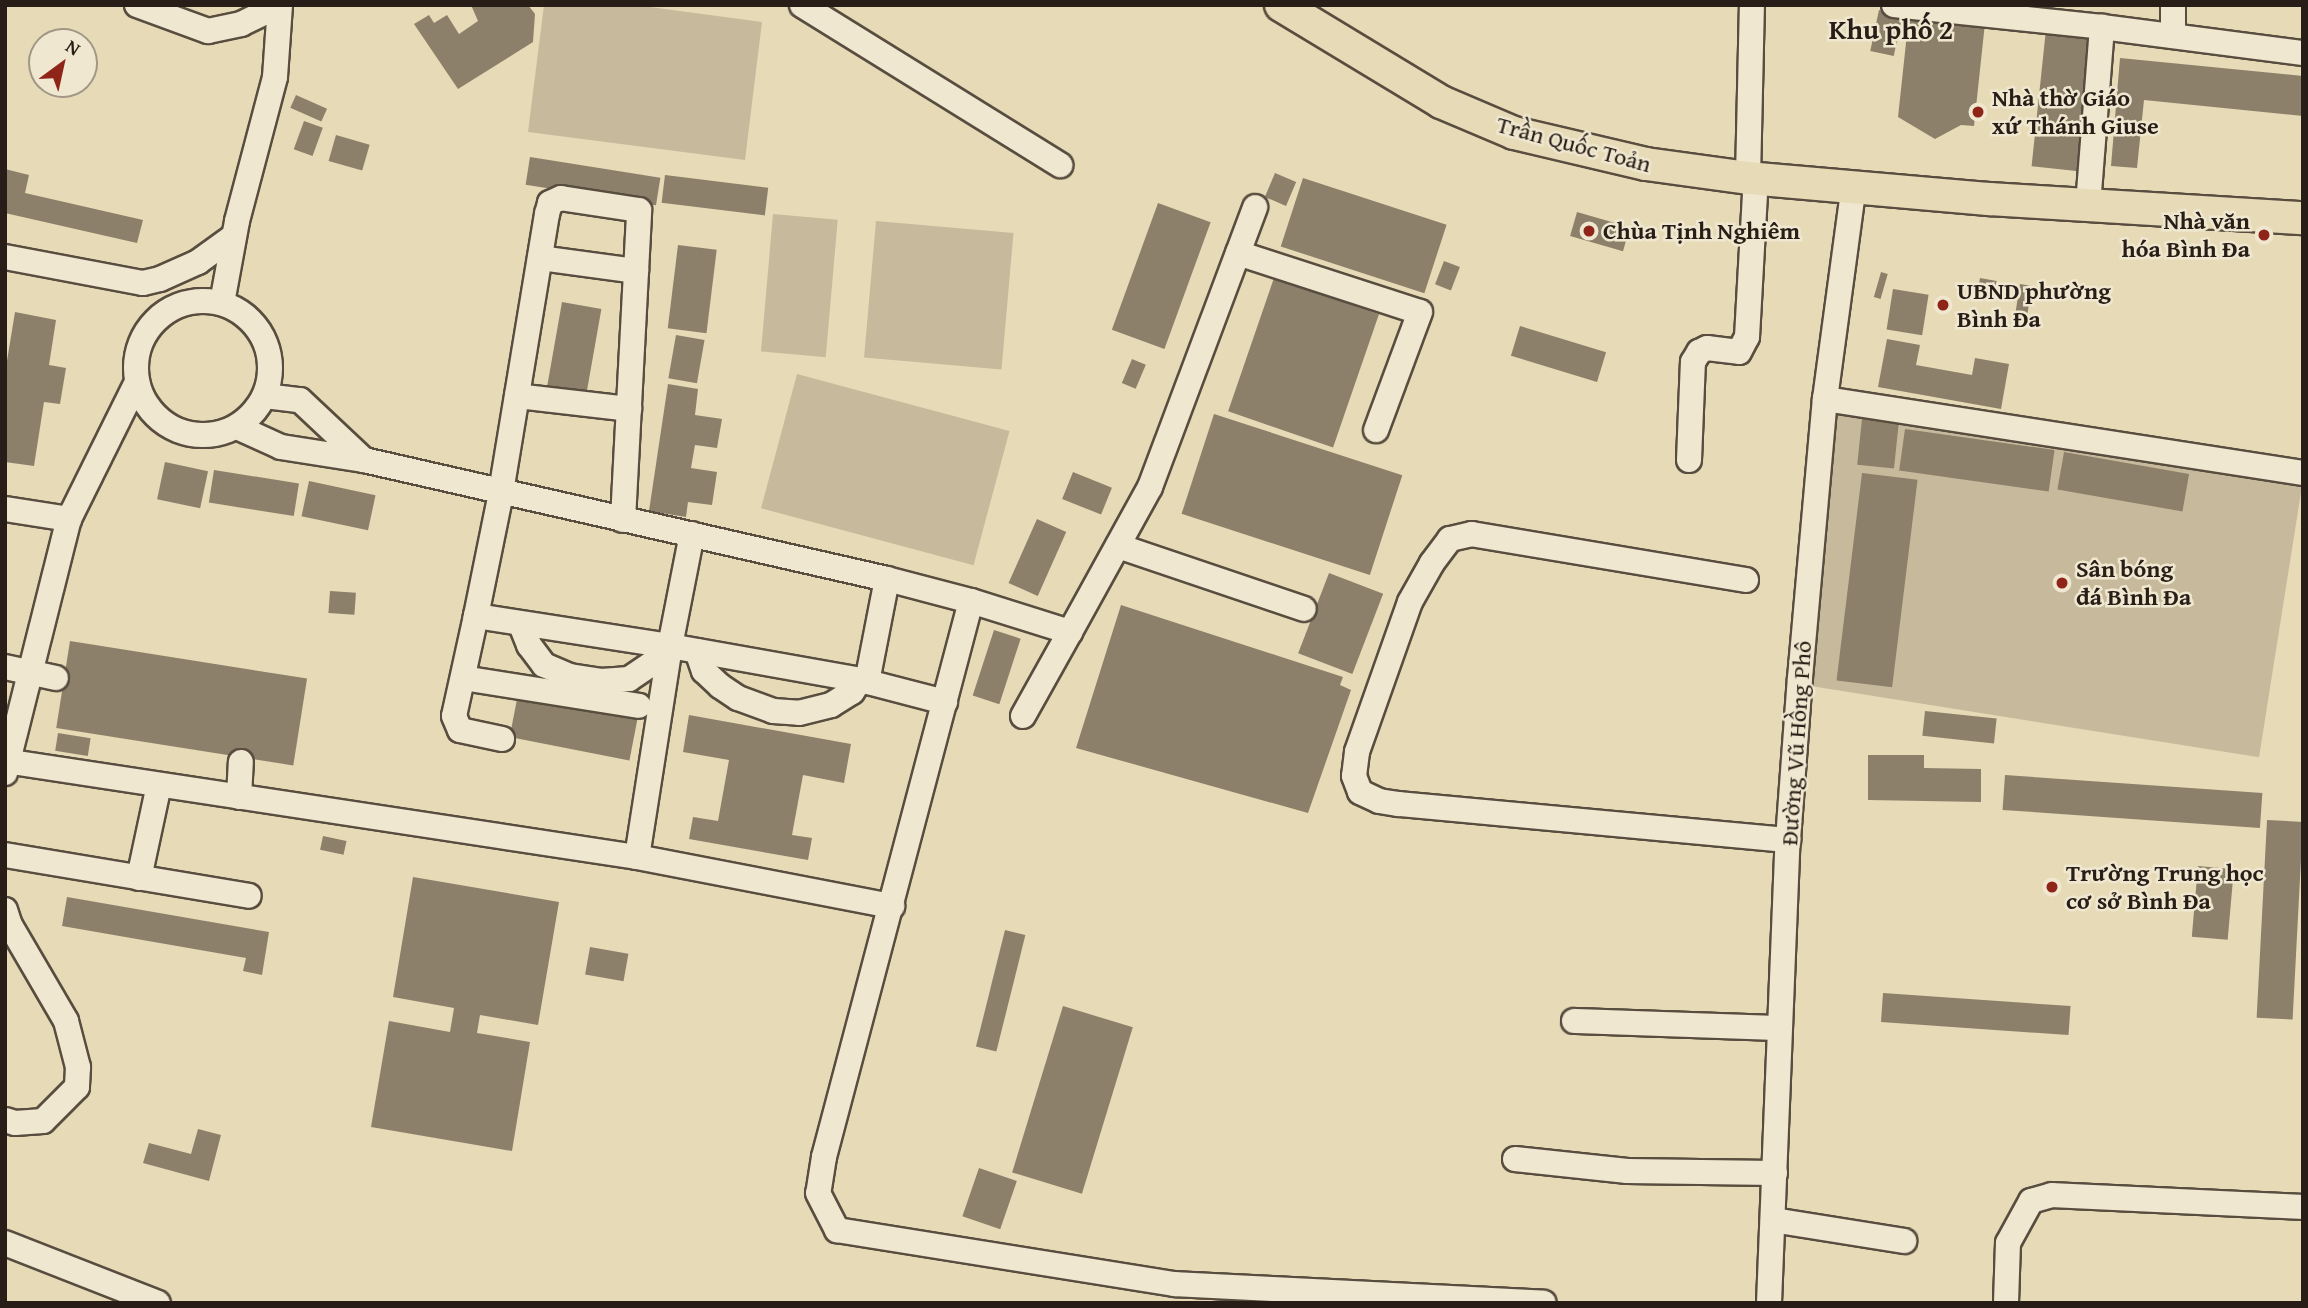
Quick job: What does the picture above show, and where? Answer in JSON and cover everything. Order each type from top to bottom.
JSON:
[{"type":"main road","name":"Trần Quốc Toản","points":[[1281,5],[1441,102],[1514,132],[1646,164],[1752,178],[1989,199],[2303,218]]},
{"type":"street","points":[[137,5],[208,31],[241,24],[280,5],[275,77],[234,236],[222,303]]},
{"type":"street","points":[[802,5],[1060,166]]},
{"type":"street","points":[[1689,460],[1693,362],[1699,352],[1707,348],[1739,352],[1748,337],[1752,5]]},
{"type":"street","points":[[1895,5],[2102,27],[2303,53]]},
{"type":"street","points":[[2173,5],[2174,36]]},
{"type":"street","points":[[2088,205],[2102,27]]},
{"type":"street","name":"Đường Vũ Hồng Phô","points":[[1769,1303],[1788,840],[1825,399],[1854,185]]},
{"type":"street","points":[[502,739],[460,730],[454,716],[501,493],[550,203],[561,198],[639,211],[624,520]]},
{"type":"street","points":[[1023,716],[1150,487],[1255,207]]},
{"type":"street","points":[[5,257],[143,283],[160,279],[198,262],[234,236]]},
{"type":"street","points":[[1238,253],[1420,312],[1376,430]]},
{"type":"street","points":[[540,258],[636,271]]},
{"type":"street","points":[[199,300],[222,303],[243,313],[259,330],[269,351],[271,374],[265,396],[253,414],[237,427],[217,434],[196,435],[176,429],[158,418],[145,402],[137,382],[136,359],[143,337],[157,318],[176,306],[199,300]]},
{"type":"street","points":[[137,382],[69,519],[6,765],[159,785],[637,858],[891,906]]},
{"type":"street","points":[[265,396],[300,400],[364,460]]},
{"type":"street","points":[[517,396],[629,409]]},
{"type":"street","points":[[1825,399],[2303,473]]},
{"type":"street","points":[[237,427],[281,447],[364,460],[887,579],[971,601],[1070,632]]},
{"type":"street","points":[[5,509],[69,519]]},
{"type":"street","points":[[637,858],[670,646],[692,534]]},
{"type":"street","points":[[1746,580],[1472,534],[1450,539],[1432,563],[1410,602],[1357,752],[1354,776],[1360,792],[1378,801],[1788,840]]},
{"type":"street","points":[[1118,546],[1304,609]]},
{"type":"street","points":[[697,651],[704,671],[738,698],[773,710],[799,713],[831,705],[852,692],[863,681],[887,579]]},
{"type":"street","points":[[971,601],[824,1157],[818,1193],[837,1230],[1175,1284],[1364,1298],[1544,1303]]},
{"type":"street","points":[[476,616],[670,646],[863,681],[945,702]]},
{"type":"street","points":[[521,625],[529,645],[544,665],[570,676],[601,681],[629,679],[653,663],[670,646]]},
{"type":"street","points":[[5,667],[56,678]]},
{"type":"street","points":[[463,678],[639,706]]},
{"type":"street","points":[[239,797],[241,762]]},
{"type":"street","points":[[139,878],[159,785]]},
{"type":"street","points":[[5,855],[249,896]]},
{"type":"street","points":[[5,910],[10,925],[66,1021],[78,1067],[77,1087],[43,1121],[15,1123],[5,1120]]},
{"type":"street","points":[[1573,1021],[1779,1028]]},
{"type":"street","points":[[1515,1159],[1627,1171],[1775,1172]]},
{"type":"street","points":[[2006,1303],[2008,1243],[2031,1201],[2052,1195],[2303,1207]]},
{"type":"street","points":[[1773,1220],[1904,1241]]},
{"type":"street","points":[[5,1243],[158,1303]]},
{"type":"shaded area","points":[[544,5],[635,5],[762,22],[745,160],[528,132]]},
{"type":"shaded area","points":[[773,214],[838,220],[826,357],[761,351]]},
{"type":"shaded area","points":[[876,221],[1013,233],[1002,370],[864,357]]},
{"type":"shaded area","points":[[797,374],[1010,431],[974,565],[761,508]]},
{"type":"shaded area","name":"Sân bóng đá Bình Đa","points":[[1838,411],[2302,485],[2259,757],[1795,684]]},
{"type":"building","points":[[471,5],[528,5],[535,14],[533,42],[458,89],[414,24],[429,15],[434,23],[447,15],[459,34],[478,21]]},
{"type":"building","points":[[1879,10],[1902,15],[1894,56],[1870,51]]},
{"type":"building","points":[[1909,15],[1985,23],[1974,126],[1961,125],[1935,139],[1898,117]]},
{"type":"building","points":[[2046,29],[2093,34],[2078,171],[2032,166]]},
{"type":"building","points":[[2120,58],[2303,76],[2303,116],[2144,100],[2137,168],[2111,166]]},
{"type":"building","points":[[296,95],[327,109],[321,122],[290,108]]},
{"type":"building","points":[[304,121],[323,128],[313,156],[294,149]]},
{"type":"building","points":[[336,135],[370,145],[362,171],[329,161]]},
{"type":"building","points":[[530,157],[660,178],[656,205],[526,185]]},
{"type":"building","points":[[5,169],[29,175],[25,193],[143,220],[137,243],[5,213]]},
{"type":"building","points":[[1275,173],[1296,182],[1286,206],[1265,197]]},
{"type":"building","points":[[665,175],[768,188],[765,215],[662,203]]},
{"type":"building","points":[[1303,178],[1447,225],[1424,293],[1281,246]]},
{"type":"building","points":[[1158,203],[1211,222],[1164,349],[1112,330]]},
{"type":"building","points":[[1577,212],[1630,227],[1623,251],[1570,236]]},
{"type":"building","points":[[678,245],[717,250],[706,333],[668,328]]},
{"type":"building","points":[[1444,261],[1460,267],[1451,290],[1435,284]]},
{"type":"building","points":[[1881,272],[1888,274],[1881,299],[1874,297]]},
{"type":"building","points":[[1274,278],[1379,314],[1333,447],[1228,411]]},
{"type":"building","points":[[1980,278],[1997,281],[1994,296],[1977,293]]},
{"type":"building","points":[[2020,284],[2032,286],[2026,320],[2015,319]]},
{"type":"building","points":[[1893,289],[1929,295],[1922,335],[1887,329]]},
{"type":"building","points":[[562,302],[601,309],[586,396],[547,389]]},
{"type":"building","points":[[15,312],[56,320],[49,365],[66,368],[60,404],[44,402],[34,466],[5,462],[5,373]]},
{"type":"building","points":[[1520,326],[1606,352],[1597,382],[1511,356]]},
{"type":"building","points":[[676,335],[705,340],[697,383],[668,378]]},
{"type":"building","points":[[1887,339],[1920,345],[1916,365],[1972,375],[1975,358],[2009,364],[2001,409],[1878,387]]},
{"type":"building","points":[[1132,359],[1146,365],[1136,389],[1122,383]]},
{"type":"building","points":[[668,384],[698,389],[695,415],[722,419],[717,448],[695,445],[691,468],[717,472],[712,505],[688,502],[686,517],[649,511]]},
{"type":"building","points":[[1214,414],[1402,475],[1370,575],[1182,514]]},
{"type":"building","points":[[1862,419],[1899,423],[1894,469],[1857,465]]},
{"type":"building","points":[[1905,429],[2055,450],[2049,492],[1899,471]]},
{"type":"building","points":[[2064,452],[2189,474],[2182,511],[2057,489]]},
{"type":"building","points":[[165,462],[208,471],[200,508],[157,499]]},
{"type":"building","points":[[214,470],[299,483],[294,516],[209,503]]},
{"type":"building","points":[[1073,472],[1112,488],[1101,515],[1062,499]]},
{"type":"building","points":[[1862,473],[1918,480],[1892,687],[1837,680]]},
{"type":"building","points":[[309,481],[376,495],[368,530],[302,516]]},
{"type":"building","points":[[1037,519],[1066,532],[1038,596],[1009,583]]},
{"type":"building","points":[[1329,573],[1383,594],[1352,674],[1298,653]]},
{"type":"building","points":[[330,591],[356,593],[354,615],[328,613]]},
{"type":"building","points":[[1121,605],[1343,677],[1340,685],[1351,690],[1308,813],[1076,748]]},
{"type":"building","points":[[994,630],[1021,639],[999,704],[973,696]]},
{"type":"building","points":[[70,641],[307,679],[293,765],[56,728]]},
{"type":"building","points":[[519,689],[639,712],[629,760],[510,737]]},
{"type":"building","points":[[1925,711],[1997,719],[1994,743],[1922,736]]},
{"type":"building","points":[[689,715],[851,744],[844,783],[803,775],[792,835],[812,838],[808,860],[689,839],[693,817],[718,821],[729,760],[683,752]]},
{"type":"building","points":[[58,733],[91,738],[88,756],[55,751]]},
{"type":"building","points":[[1868,755],[1924,755],[1924,768],[1981,769],[1981,802],[1868,800]]},
{"type":"building","points":[[2005,775],[2262,793],[2260,828],[2003,810]]},
{"type":"building","points":[[2267,820],[2303,822],[2293,1020],[2257,1018]]},
{"type":"building","points":[[323,836],[346,841],[344,855],[320,850]]},
{"type":"building","points":[[2198,866],[2234,869],[2228,940],[2192,937]]},
{"type":"building","points":[[413,877],[559,902],[538,1025],[480,1015],[477,1033],[530,1042],[512,1151],[371,1127],[389,1021],[450,1032],[454,1008],[393,997]]},
{"type":"building","points":[[67,897],[269,932],[262,975],[243,971],[246,958],[62,926]]},
{"type":"building","points":[[1005,930],[1025,935],[996,1052],[976,1046]]},
{"type":"building","points":[[590,947],[628,954],[624,981],[585,975]]},
{"type":"building","points":[[1883,993],[2071,1006],[2069,1035],[1881,1022]]},
{"type":"building","points":[[1063,1006],[1133,1027],[1082,1194],[1012,1172]]},
{"type":"building","points":[[198,1129],[221,1135],[209,1181],[143,1163],[149,1143],[191,1154]]},
{"type":"building","points":[[979,1168],[1017,1181],[1000,1229],[962,1216]]},
{"type":"place","name":"Nhà thờ Giáo xứ Thánh Giuse","points":[[1978,112]]},
{"type":"place","name":"Chùa Tịnh Nghiêm","points":[[1589,231]]},
{"type":"place","name":"Nhà văn hóa Bình Đa","points":[[2264,235]]},
{"type":"place","name":"UBND phường Bình Đa","points":[[1943,305]]},
{"type":"place","name":"Sân bóng đá Bình Đa","points":[[2062,583]]},
{"type":"place","name":"Trường Trung học cơ sở Bình Đa","points":[[2052,887]]},
{"type":"district","name":"Khu phố 2","points":[[1891,29]]}]
